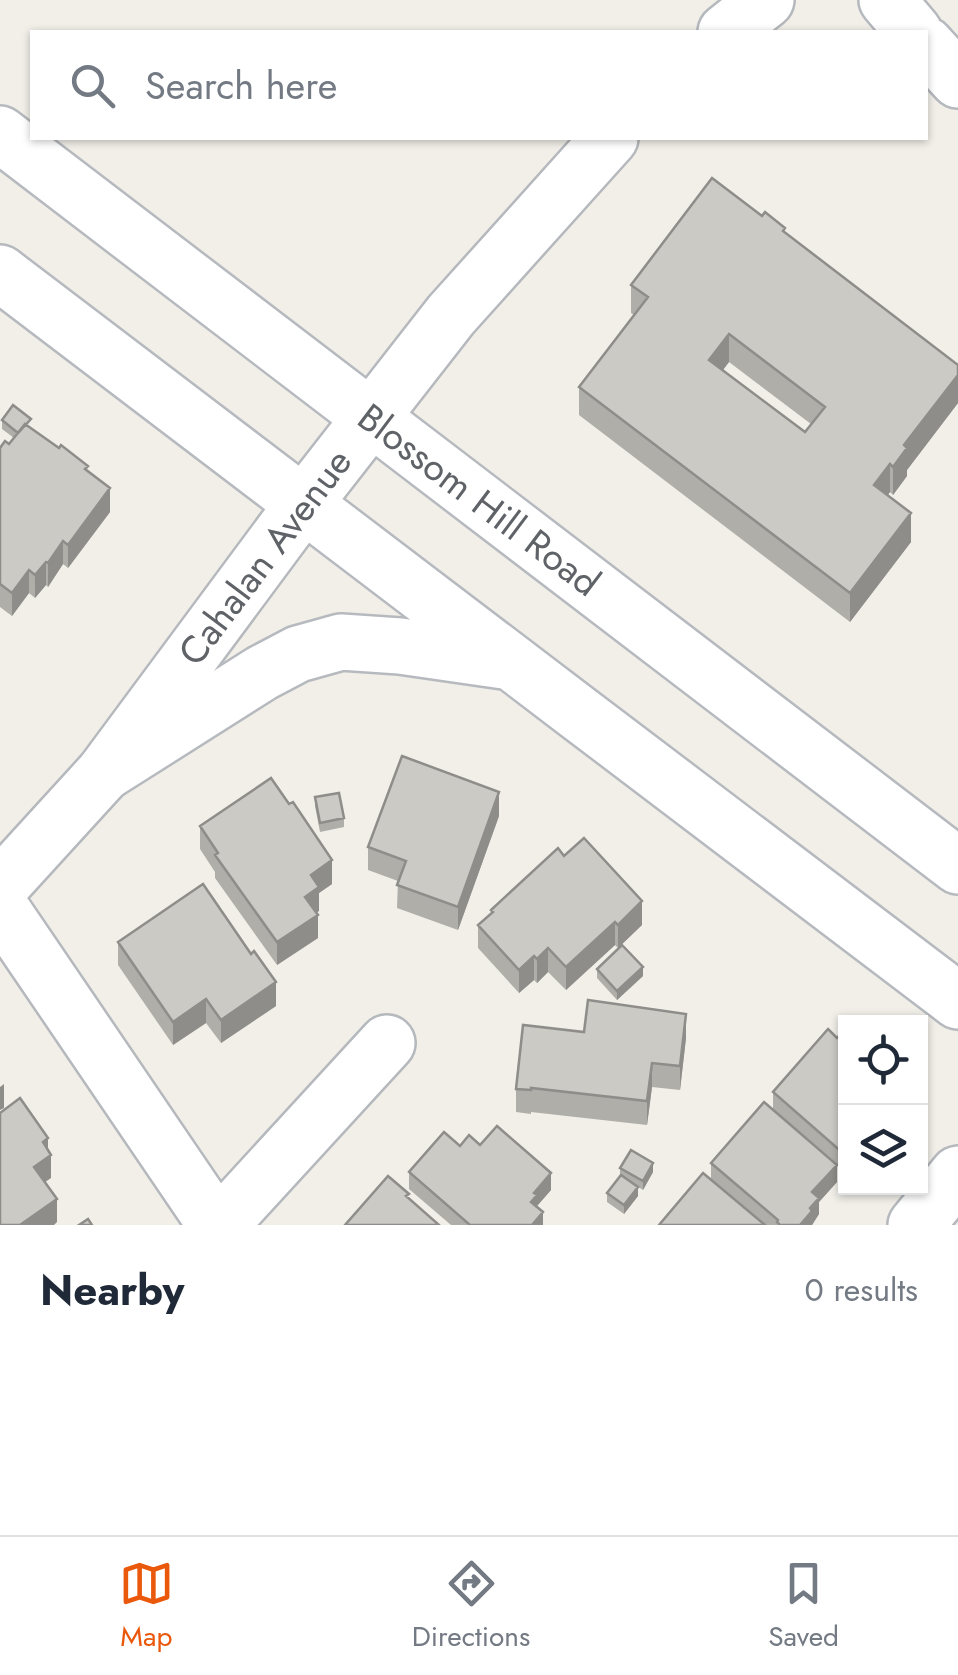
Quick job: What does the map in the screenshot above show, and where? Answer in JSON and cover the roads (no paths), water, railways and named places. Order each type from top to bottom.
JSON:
[{"type":"main road","points":[[728,30],[766,0]]},
{"type":"main road","points":[[888,0],[912,30]]},
{"type":"main road","points":[[928,47],[958,80]]},
{"type":"main road","name":"Blossom Hill Road","points":[[0,134],[958,866]]},
{"type":"main road","name":"Cahalan Avenue","points":[[0,887],[104,773],[302,506],[451,315],[608,140]]},
{"type":"main road","points":[[0,273],[958,1001]]},
{"type":"main road","points":[[104,773],[262,673],[298,654],[341,642],[400,646],[513,663]]},
{"type":"main road","points":[[0,907],[218,1225],[388,1043]]},
{"type":"main road","points":[[916,1225],[958,1174]]}]
